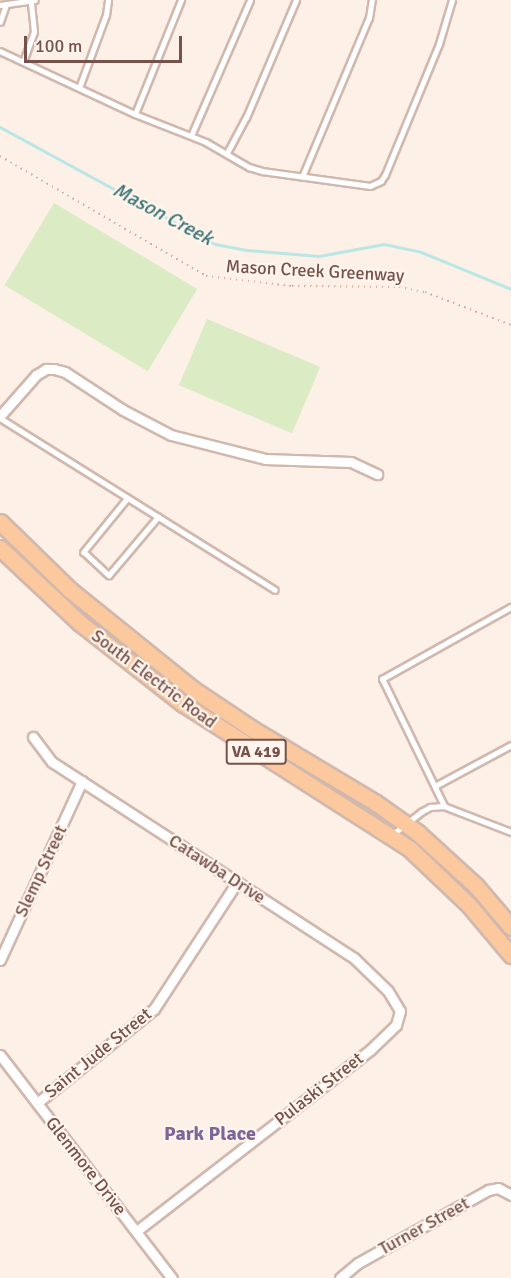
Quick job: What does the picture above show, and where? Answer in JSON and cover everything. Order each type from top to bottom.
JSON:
[{"type":"main road","name":"South Electric Road","points":[[0,522],[78,598],[194,690],[404,823],[476,886],[511,927]]},
{"type":"main road","name":"South Electric Road","points":[[0,548],[81,623],[182,703],[392,836],[452,888],[511,955]]},
{"type":"street","points":[[0,417],[36,375],[46,369],[54,369],[65,372],[123,410],[171,435],[265,459],[345,461],[368,467],[377,474]]},
{"type":"street","name":"Catawba Drive","points":[[33,737],[52,762],[354,958],[372,974],[398,1004]]},
{"type":"street","name":"Slemp Street","points":[[0,960],[82,781]]},
{"type":"street","name":"Saint Jude Street","points":[[38,1103],[154,1009],[237,882]]},
{"type":"street","name":"Pulaski Street","points":[[137,1231],[370,1050],[396,1025],[400,1016],[398,1004]]},
{"type":"street","name":"Glenmore Drive","points":[[0,1054],[172,1278]]},
{"type":"street","name":"Turner Street","points":[[340,1278],[358,1263],[488,1190],[498,1188],[511,1195]]},
{"type":"lane","points":[[79,88],[106,15],[108,0]]},
{"type":"lane","points":[[135,114],[181,0]]},
{"type":"lane","points":[[191,136],[250,0]]},
{"type":"lane","points":[[227,153],[246,118],[296,0]]},
{"type":"lane","points":[[302,177],[369,18],[372,0]]},
{"type":"lane","points":[[0,51],[135,114],[191,136],[262,171],[370,186],[381,181],[439,44],[452,0]]},
{"type":"lane","points":[[0,22],[3,5],[33,1],[33,32],[23,62]]},
{"type":"lane","points":[[0,417],[275,590]]},
{"type":"lane","points":[[128,498],[84,552],[109,575],[158,517]]},
{"type":"lane","points":[[444,806],[382,679],[511,607]]},
{"type":"lane","points":[[435,786],[511,744]]},
{"type":"lane","points":[[392,836],[404,823],[430,807],[444,806],[511,832]]},
{"type":"path","name":"Mason Creek Greenway","points":[[0,156],[206,276],[292,286],[399,287],[425,292],[511,325]]},
{"type":"green space","points":[[54,203],[197,289],[148,371],[5,285]]},
{"type":"green space","points":[[207,319],[320,367],[292,433],[179,385]]},
{"type":"waterway","name":"Mason Creek","points":[[0,127],[215,244],[247,250],[319,256],[384,244],[421,252],[511,289]]},
{"type":"district","name":"Park Place","points":[[210,1133]]}]
